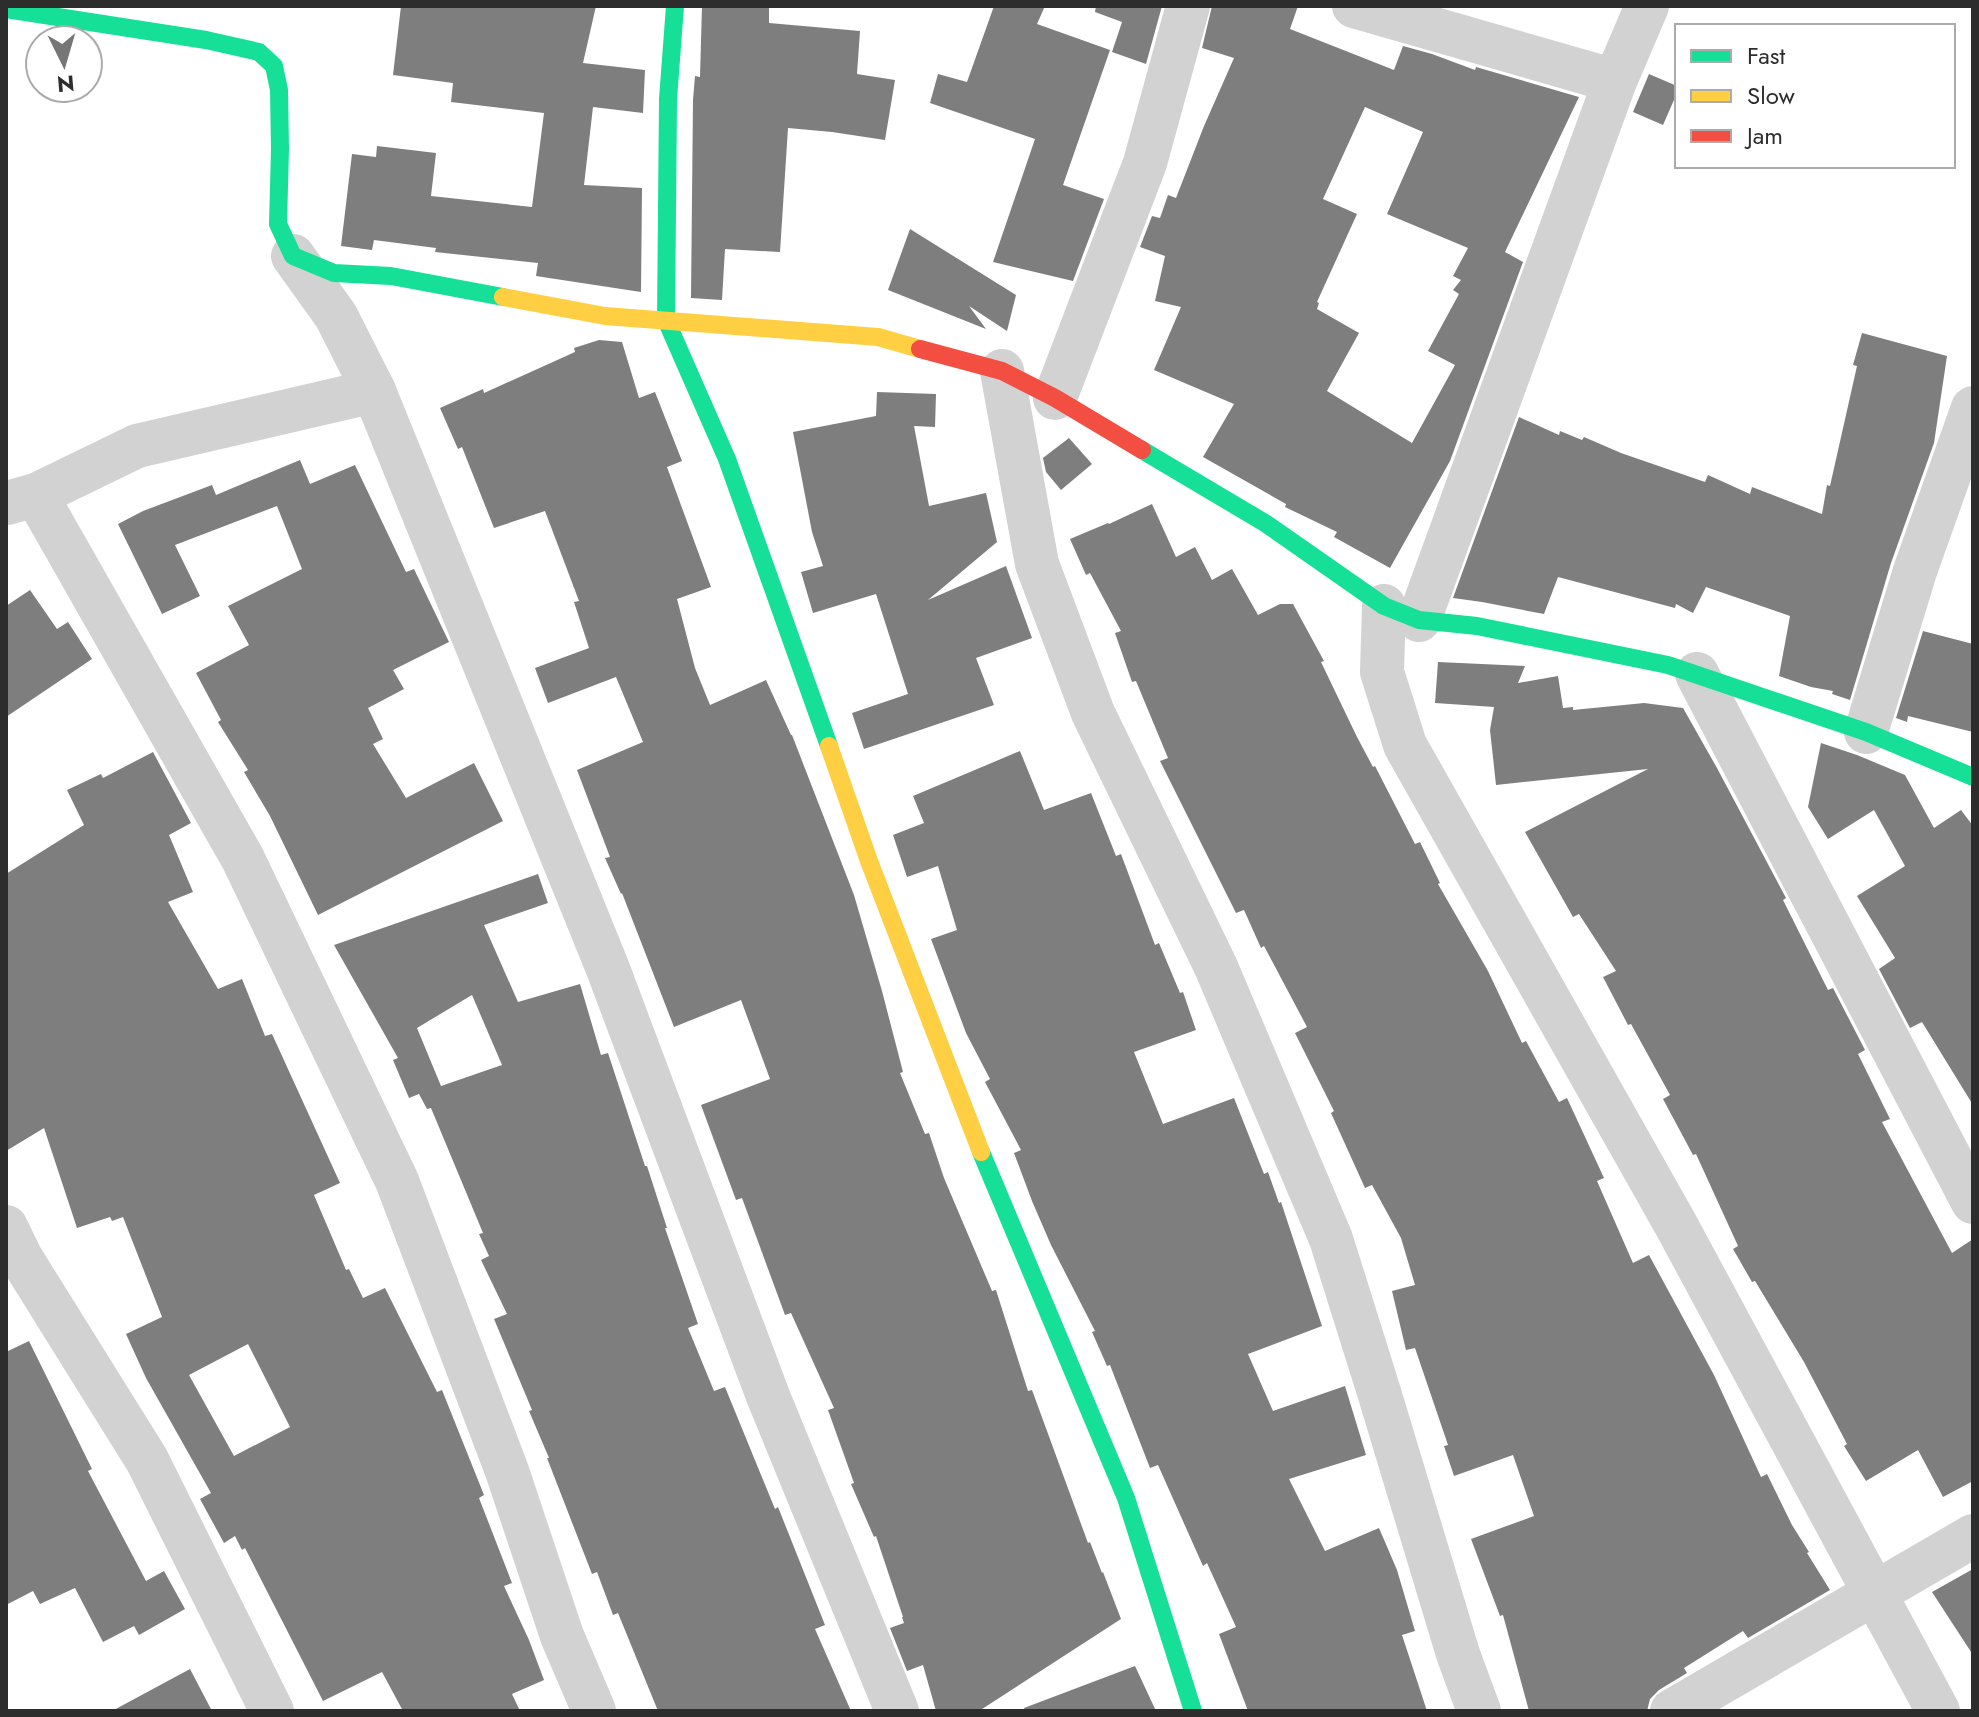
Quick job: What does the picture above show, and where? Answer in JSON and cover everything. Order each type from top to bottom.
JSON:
[{"type":"street","points":[[675,6],[668,99],[666,320],[727,459],[869,861],[980,1149],[1126,1498],[1193,1711]]},
{"type":"street","points":[[1055,398],[1145,163],[1188,6]]},
{"type":"street","points":[[1354,6],[1615,81]]},
{"type":"street","points":[[1647,6],[1401,613],[1382,672],[1405,745],[1676,1225],[1938,1711]]},
{"type":"street","points":[[6,9],[206,40],[259,52],[274,66],[279,90],[278,224],[293,256],[336,316],[374,391],[608,969],[768,1396],[897,1711]]},
{"type":"street","points":[[293,256],[334,273],[391,276],[605,316],[878,337],[1002,371],[1055,398],[1265,523],[1401,613],[1668,665],[1866,732],[1973,777]]},
{"type":"street","points":[[1002,371],[1037,564],[1093,713],[1216,967],[1331,1239],[1458,1654],[1479,1711]]},
{"type":"street","points":[[374,391],[137,446],[21,499],[243,859],[397,1181],[507,1471],[562,1636],[594,1711]]},
{"type":"street","points":[[1866,732],[1915,571],[1973,408]]},
{"type":"street","points":[[1697,674],[1973,1202]]},
{"type":"street","points":[[11,1260],[147,1460],[272,1711]]},
{"type":"street","points":[[1672,1711],[1973,1536]]},
{"type":"building","points":[[401,6],[596,6],[583,63],[645,70],[643,113],[593,107],[584,185],[642,188],[641,292],[536,276],[538,263],[435,252],[436,248],[374,240],[372,250],[341,246],[352,154],[376,157],[377,146],[436,153],[431,196],[532,207],[544,113],[451,102],[453,83],[393,75]]},
{"type":"building","points":[[702,6],[769,6],[769,23],[860,31],[857,74],[895,80],[885,140],[788,128],[780,252],[725,249],[722,300],[691,298],[693,100],[695,76],[700,77]]},
{"type":"building","points":[[994,6],[1045,6],[1037,24],[1110,50],[1063,185],[1104,199],[1073,281],[993,262],[1035,139],[930,103],[938,74],[967,82]]},
{"type":"building","points":[[1096,6],[1162,6],[1146,64],[1112,52],[1122,22],[1095,12]]},
{"type":"building","points":[[1212,6],[1298,6],[1290,29],[1394,70],[1403,46],[1475,70],[1476,67],[1579,97],[1505,252],[1523,262],[1450,461],[1390,568],[1334,537],[1337,532],[1285,507],[1286,504],[1203,457],[1234,404],[1154,370],[1181,307],[1155,301],[1165,256],[1140,247],[1152,216],[1160,218],[1168,195],[1176,198],[1234,58],[1202,48]],"holes":[[[1365,107],[1423,132],[1387,214],[1468,248],[1453,276],[1461,280],[1453,290],[1459,294],[1428,351],[1455,365],[1412,443],[1327,391],[1359,333],[1317,309],[1317,302],[1357,214],[1323,199]]]},
{"type":"building","points":[[1649,74],[1675,85],[1675,98],[1663,125],[1633,112]]},
{"type":"building","points":[[910,229],[1016,295],[1007,331],[969,306],[986,329],[888,290]]},
{"type":"building","points":[[1862,333],[1947,356],[1934,443],[1891,563],[1850,700],[1832,694],[1833,691],[1779,676],[1790,616],[1706,587],[1693,613],[1676,604],[1675,608],[1558,577],[1544,614],[1453,598],[1519,417],[1559,435],[1560,431],[1582,440],[1584,437],[1705,482],[1708,475],[1750,494],[1752,487],[1822,514]]},
{"type":"building","points":[[599,340],[622,342],[639,398],[655,392],[682,461],[667,467],[711,587],[677,599],[695,668],[710,705],[766,680],[792,735],[854,895],[903,1072],[900,1073],[925,1134],[929,1133],[944,1178],[992,1291],[996,1290],[1028,1391],[1032,1390],[1088,1543],[1121,1619],[979,1711],[936,1711],[923,1665],[907,1671],[890,1628],[904,1623],[903,1617],[876,1536],[851,1484],[854,1483],[828,1410],[834,1408],[791,1313],[785,1315],[742,1198],[736,1200],[701,1105],[770,1079],[741,1000],[674,1027],[622,893],[605,858],[610,857],[577,770],[643,742],[616,677],[548,703],[535,668],[589,648],[574,602],[579,601],[545,511],[494,528],[462,447],[458,449],[440,408],[483,389],[484,393],[575,352],[574,348]]},
{"type":"building","points":[[877,392],[936,394],[935,427],[914,426],[929,506],[986,493],[997,542],[928,600],[1006,566],[1032,638],[976,658],[994,705],[864,749],[852,713],[908,694],[876,594],[813,613],[801,572],[823,566],[812,532],[793,432],[876,416]]},
{"type":"building","points":[[1069,438],[1092,464],[1061,490],[1046,472],[1043,458]]},
{"type":"building","points":[[300,460],[310,484],[355,465],[406,572],[414,569],[449,642],[393,670],[404,689],[368,708],[383,739],[373,744],[406,798],[474,763],[503,821],[318,915],[270,816],[244,772],[248,770],[218,722],[221,720],[196,673],[249,645],[228,606],[302,569],[277,506],[175,545],[200,596],[162,614],[118,524],[143,511],[212,485],[216,495]]},
{"type":"building","points":[[1152,504],[1176,557],[1195,547],[1212,580],[1232,569],[1258,615],[1280,604],[1293,604],[1324,661],[1321,662],[1357,737],[1415,844],[1420,842],[1438,884],[1488,971],[1522,1043],[1526,1041],[1559,1102],[1567,1098],[1604,1178],[1597,1181],[1633,1263],[1649,1255],[1714,1375],[1761,1477],[1767,1474],[1807,1553],[1830,1590],[1748,1638],[1743,1631],[1684,1668],[1687,1673],[1650,1699],[1647,1711],[1529,1711],[1503,1615],[1500,1616],[1471,1539],[1534,1516],[1513,1455],[1454,1476],[1444,1446],[1448,1445],[1415,1348],[1406,1350],[1392,1291],[1415,1285],[1401,1238],[1372,1185],[1365,1188],[1331,1113],[1334,1111],[1295,1033],[1307,1027],[1264,946],[1261,948],[1244,910],[1236,913],[1160,761],[1168,758],[1136,681],[1132,682],[1115,633],[1121,631],[1090,573],[1086,575],[1070,539]]},
{"type":"building","points":[[30,590],[57,629],[68,622],[92,659],[6,717],[6,606]]},
{"type":"building","points":[[1923,631],[1973,644],[1973,732],[1908,716],[1907,722],[1896,718]]},
{"type":"building","points":[[1438,662],[1525,666],[1518,683],[1558,676],[1563,708],[1573,707],[1573,710],[1644,703],[1683,708],[1786,898],[1783,900],[1828,990],[1833,988],[1865,1050],[1858,1054],[1890,1119],[1882,1122],[1952,1253],[1973,1239],[1973,1481],[1943,1497],[1918,1450],[1866,1481],[1844,1446],[1847,1444],[1804,1362],[1733,1249],[1738,1246],[1696,1154],[1693,1155],[1663,1099],[1670,1095],[1603,977],[1616,971],[1579,914],[1573,917],[1525,832],[1648,769],[1496,785],[1490,730],[1494,707],[1435,703]]},
{"type":"building","points":[[1821,743],[1905,775],[1934,828],[1961,810],[1973,826],[1973,1105],[1922,1022],[1910,1028],[1879,969],[1895,958],[1857,896],[1905,866],[1874,810],[1828,839],[1808,807]]},
{"type":"building","points":[[1020,751],[1044,810],[1091,793],[1116,856],[1121,854],[1155,945],[1159,943],[1180,993],[1183,992],[1196,1030],[1134,1052],[1163,1124],[1234,1098],[1264,1174],[1268,1172],[1281,1202],[1322,1326],[1248,1354],[1273,1411],[1345,1386],[1366,1455],[1289,1479],[1325,1551],[1379,1528],[1397,1570],[1415,1631],[1402,1635],[1427,1711],[1248,1711],[1219,1634],[1236,1627],[1207,1563],[1203,1566],[1158,1465],[1150,1468],[1110,1365],[1107,1366],[1092,1332],[1095,1331],[1051,1245],[1014,1153],[1021,1150],[985,1082],[990,1079],[966,1033],[931,939],[957,930],[938,866],[907,877],[893,835],[924,823],[913,796]]},
{"type":"building","points":[[153,752],[191,823],[169,835],[193,892],[168,902],[218,989],[242,979],[265,1036],[272,1034],[340,1183],[314,1195],[346,1270],[349,1269],[363,1298],[385,1288],[437,1392],[442,1390],[484,1495],[479,1498],[512,1583],[504,1586],[544,1680],[512,1694],[520,1711],[403,1711],[382,1672],[323,1701],[245,1548],[242,1550],[235,1536],[224,1543],[200,1499],[211,1493],[146,1378],[126,1334],[162,1317],[123,1217],[112,1221],[110,1217],[77,1228],[44,1128],[6,1151],[6,874],[84,825],[67,790],[101,774],[103,778]],"holes":[[[248,1344],[290,1427],[234,1456],[189,1375]]]},
{"type":"building","points":[[538,874],[548,903],[484,925],[518,1002],[580,984],[601,1055],[608,1053],[698,1324],[688,1328],[714,1391],[725,1387],[775,1509],[778,1507],[825,1625],[815,1629],[851,1711],[658,1711],[618,1613],[613,1615],[597,1572],[592,1574],[529,1411],[532,1410],[494,1319],[507,1314],[481,1260],[489,1256],[479,1234],[483,1233],[431,1108],[427,1109],[419,1094],[409,1098],[393,1060],[398,1058],[334,945]],"holes":[[[472,995],[502,1065],[441,1086],[417,1028]]]},
{"type":"building","points":[[29,1341],[92,1469],[88,1471],[146,1581],[164,1571],[185,1609],[139,1635],[134,1626],[103,1642],[75,1588],[40,1604],[33,1591],[6,1605],[6,1352]]},
{"type":"building","points":[[1973,1569],[1973,1655],[1932,1592]]},
{"type":"building","points":[[1135,1666],[1156,1711],[1025,1711],[1024,1708]]},
{"type":"building","points":[[190,1669],[212,1711],[112,1711]]},
{"type":"traffic: fast","points":[[675,6],[668,99],[666,320],[727,459],[829,746]]},
{"type":"traffic: fast","points":[[6,9],[206,40],[259,52],[274,66],[279,90],[278,224],[293,256],[334,273],[391,276],[503,297]]},
{"type":"traffic: fast","points":[[1142,450],[1265,523],[1384,606],[1419,620],[1477,626],[1668,665],[1866,732],[1973,777]]},
{"type":"traffic: fast","points":[[981,1152],[1126,1498],[1193,1711]]},
{"type":"traffic: slow","points":[[503,297],[605,316],[878,337],[920,349]]},
{"type":"traffic: slow","points":[[829,746],[869,861],[981,1152]]},
{"type":"traffic: jam","points":[[920,349],[1002,371],[1055,398],[1142,450]]}]
